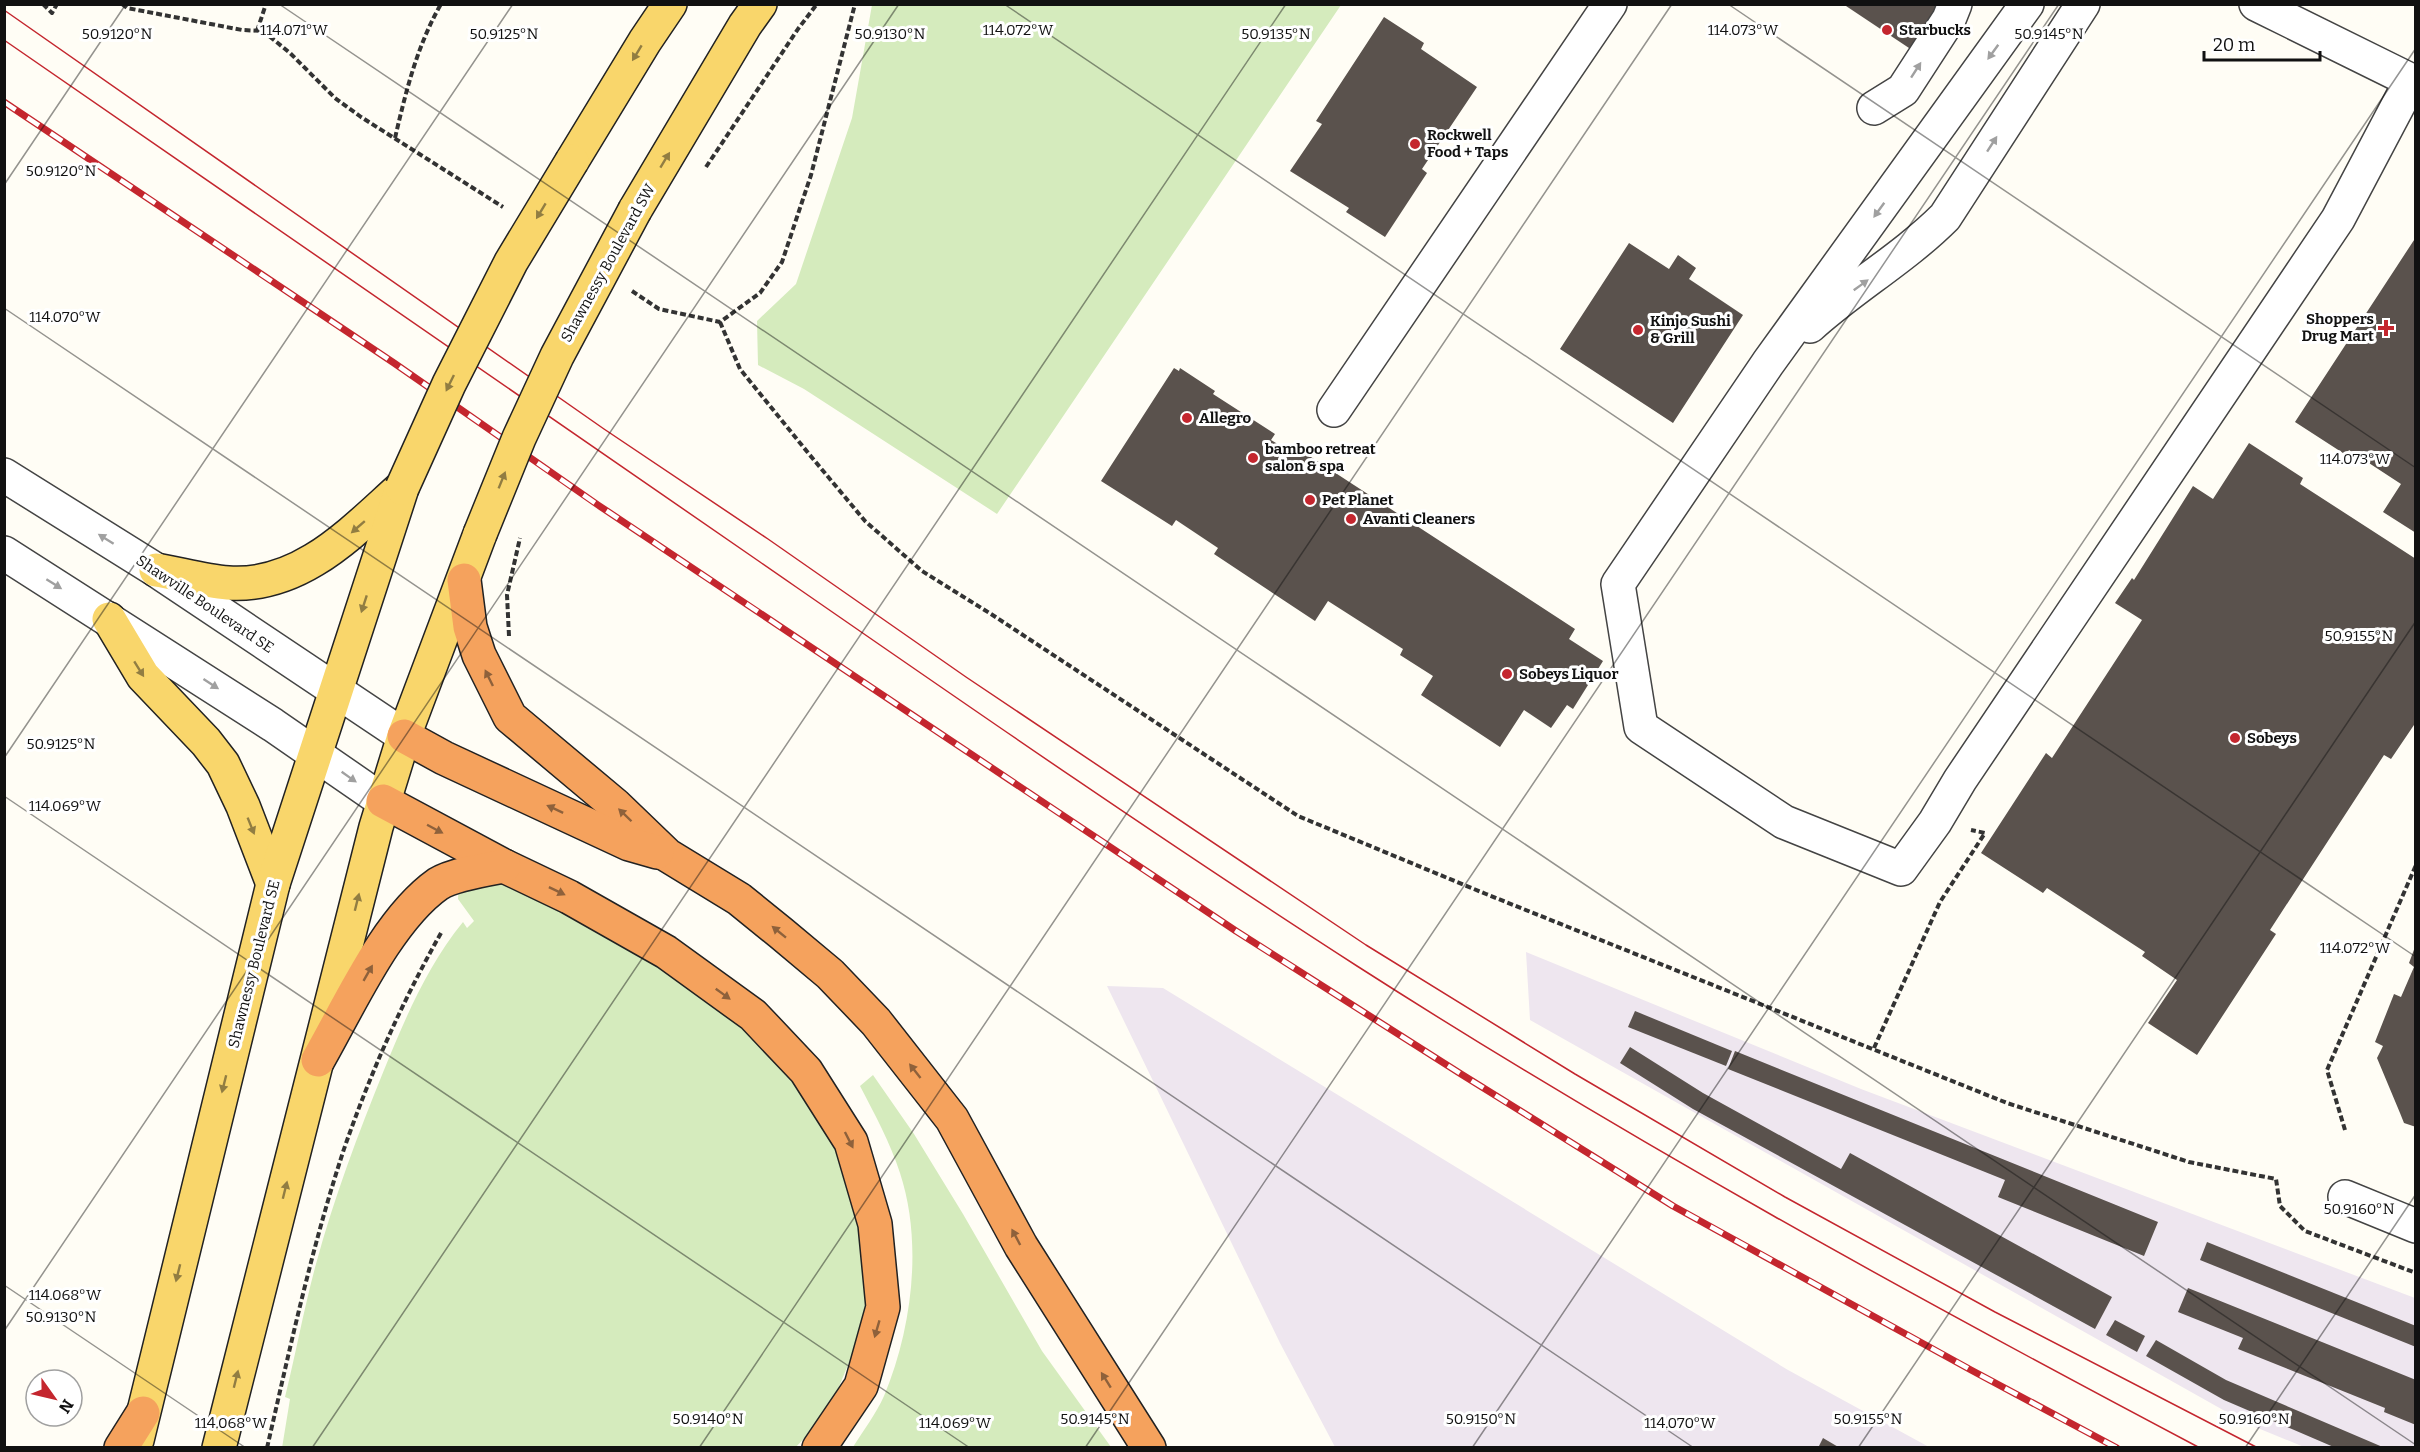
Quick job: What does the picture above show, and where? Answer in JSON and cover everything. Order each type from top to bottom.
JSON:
[{"type":"highway","points":[[464,580],[470,627],[479,656],[510,717],[615,806],[667,855],[740,899],[830,974],[876,1022],[952,1119],[1021,1246],[1149,1448]]},
{"type":"highway","points":[[404,736],[444,758],[629,844],[667,855]]},
{"type":"highway","points":[[383,801],[504,866],[569,897],[666,952],[753,1015],[806,1071],[851,1142],[876,1224],[883,1307],[861,1386],[819,1448]]},
{"type":"highway","points":[[318,1060],[379,953],[403,918],[440,883],[504,866]]},
{"type":"highway","points":[[121,1448],[143,1413]]},
{"type":"main road","points":[[156,570],[229,583],[276,579],[297,571],[343,540],[402,488],[449,384],[511,261],[670,4]]},
{"type":"main road","name":"Shawnessy Boulevard SW","points":[[464,580],[519,438],[557,356],[635,210],[745,25],[760,4]]},
{"type":"main road","name":"Shawnessy Boulevard SE","points":[[136,1448],[273,884],[402,488]]},
{"type":"main road","points":[[220,1442],[383,801],[404,736],[464,580]]},
{"type":"main road","points":[[109,619],[143,676],[206,742],[223,764],[243,806],[273,884]]},
{"type":"street","points":[[1334,410],[1610,4]]},
{"type":"street","points":[[1874,108],[1903,90],[1949,19],[1955,4]]},
{"type":"street","points":[[2027,4],[1768,363],[1618,584],[1641,727],[1784,822],[1901,869],[1935,822],[1960,780],[2338,219],[2413,82],[2256,4]]},
{"type":"street","points":[[1768,363],[1830,308],[1922,240],[1945,217],[2083,4]]},
{"type":"street","name":"Shawville Boulevard SE","points":[[4,475],[156,570],[404,736]]},
{"type":"street","points":[[4,553],[315,753],[383,801]]},
{"type":"street","points":[[2345,1197],[2415,1226]]},
{"type":"path","points":[[43,4],[51,13],[57,4]]},
{"type":"path","points":[[257,31],[266,4]]},
{"type":"path","points":[[395,138],[409,79],[429,26],[441,4]]},
{"type":"path","points":[[700,177],[798,28],[817,4]]},
{"type":"path","points":[[632,296],[637,286]]},
{"type":"path","points":[[720,321],[740,369],[865,521],[922,571],[992,614],[1298,816],[1485,894],[2007,1103],[2189,1162],[2276,1179],[2280,1206],[2305,1231],[2415,1273]]},
{"type":"path","points":[[509,636],[507,595],[522,530]]},
{"type":"path","points":[[1874,1048],[1940,902],[1985,833],[1935,822]]},
{"type":"path","points":[[2345,1130],[2327,1070],[2415,865]]},
{"type":"path","points":[[267,1448],[308,1278],[345,1148],[394,1021],[445,926]]},
{"type":"shaded area","points":[[1526,952],[1861,1089],[2415,1298],[2415,1447],[2304,1447],[2248,1424],[1530,1020]]},
{"type":"shaded area","points":[[1107,986],[1163,988],[1788,1370],[1929,1447],[1335,1447],[1280,1343]]},
{"type":"green space","points":[[872,5],[1341,5],[997,514],[804,389],[758,365],[757,321],[796,284],[852,118]]},
{"type":"green space","points":[[517,880],[624,938],[789,1062],[855,1174],[866,1301],[858,1341],[838,1389],[809,1433],[796,1447],[282,1448],[290,1399],[285,1397],[308,1297],[323,1239],[347,1166],[384,1070],[418,993],[438,957],[463,922],[467,928],[474,921],[458,899],[459,885]]},
{"type":"green space","points":[[873,1075],[914,1134],[963,1214],[1042,1351],[1111,1447],[853,1447],[881,1403],[894,1370],[902,1343],[911,1286],[911,1228],[907,1200],[892,1150],[860,1086]]},
{"type":"building","points":[[1843,4],[1946,4],[1915,52]]},
{"type":"building","points":[[1384,17],[1424,43],[1421,49],[1477,87],[1422,169],[1427,173],[1385,237],[1346,212],[1349,208],[1290,171],[1322,124],[1316,121]]},
{"type":"building","name":"Shoppers Drug Mart","points":[[2416,237],[2416,533],[2383,512],[2401,484],[2349,450],[2346,455],[2295,422]]},
{"type":"building","points":[[1629,243],[1669,269],[1678,255],[1696,268],[1689,279],[1743,315],[1673,423],[1560,349]]},
{"type":"building","points":[[1174,368],[1179,371],[1180,368],[1215,391],[1213,394],[1275,434],[1271,440],[1286,449],[1291,444],[1575,629],[1569,639],[1603,661],[1573,709],[1567,705],[1551,728],[1524,710],[1500,747],[1421,695],[1433,676],[1400,655],[1403,649],[1328,601],[1315,621],[1214,554],[1218,548],[1176,520],[1172,526],[1101,481]]},
{"type":"building","name":"Sobeys","points":[[2249,443],[2303,478],[2300,484],[2416,559],[2416,722],[2391,759],[2384,755],[2270,930],[2276,934],[2197,1055],[2148,1023],[2177,980],[2142,956],[2145,952],[2047,888],[2043,893],[1981,853],[2046,753],[2052,758],[2142,620],[2115,603],[2132,578],[2134,580],[2193,486],[2213,499]]},
{"type":"building","points":[[2415,947],[2416,1127],[2404,1123],[2377,1058],[2383,1046],[2375,1042],[2394,994],[2401,997],[2414,967],[2409,963]]},
{"type":"building","points":[[1635,1011],[1732,1051],[1726,1066],[1628,1027]]},
{"type":"building","points":[[1630,1047],[1703,1093],[1841,1169],[1850,1153],[2112,1297],[2095,1329],[1693,1109],[1620,1063]]},
{"type":"building","points":[[1735,1051],[2158,1222],[2144,1256],[1998,1197],[2005,1180],[1728,1069]]},
{"type":"building","points":[[2207,1242],[2416,1326],[2416,1347],[2200,1260]]},
{"type":"building","points":[[2188,1288],[2416,1380],[2416,1425],[2384,1412],[2385,1408],[2238,1349],[2243,1338],[2178,1312]]},
{"type":"building","points":[[2115,1320],[2145,1336],[2137,1352],[2106,1335]]},
{"type":"building","points":[[2156,1340],[2226,1380],[2385,1448],[2336,1448],[2224,1400],[2146,1356]]},
{"type":"building","points":[[1823,1438],[1840,1448],[1818,1448]]},
{"type":"tram line","points":[[4,10],[604,429],[768,539],[966,677],[1366,945],[1575,1074],[1785,1197],[1995,1312],[2258,1448]]},
{"type":"tram line","points":[[4,40],[983,716],[1357,966],[1668,1156],[1986,1334],[2200,1448]]},
{"type":"railway","points":[[4,102],[394,363],[598,505],[1236,931],[1673,1206],[2117,1448]]},
{"type":"place","name":"Starbucks","points":[[1887,30]]},
{"type":"place","name":"Rockwell Food + Taps","points":[[1415,144]]},
{"type":"place","name":"Shoppers Drug Mart","points":[[2386,328]]},
{"type":"place","name":"Kinjo Sushi & Grill","points":[[1638,330]]},
{"type":"place","name":"Allegro","points":[[1187,418]]},
{"type":"place","name":"bamboo retreat salon & spa","points":[[1253,458]]},
{"type":"place","name":"Pet Planet","points":[[1310,500]]},
{"type":"place","name":"Avanti Cleaners","points":[[1351,519]]},
{"type":"place","name":"Sobeys Liquor","points":[[1507,674]]},
{"type":"place","name":"Sobeys","points":[[2235,738]]}]
